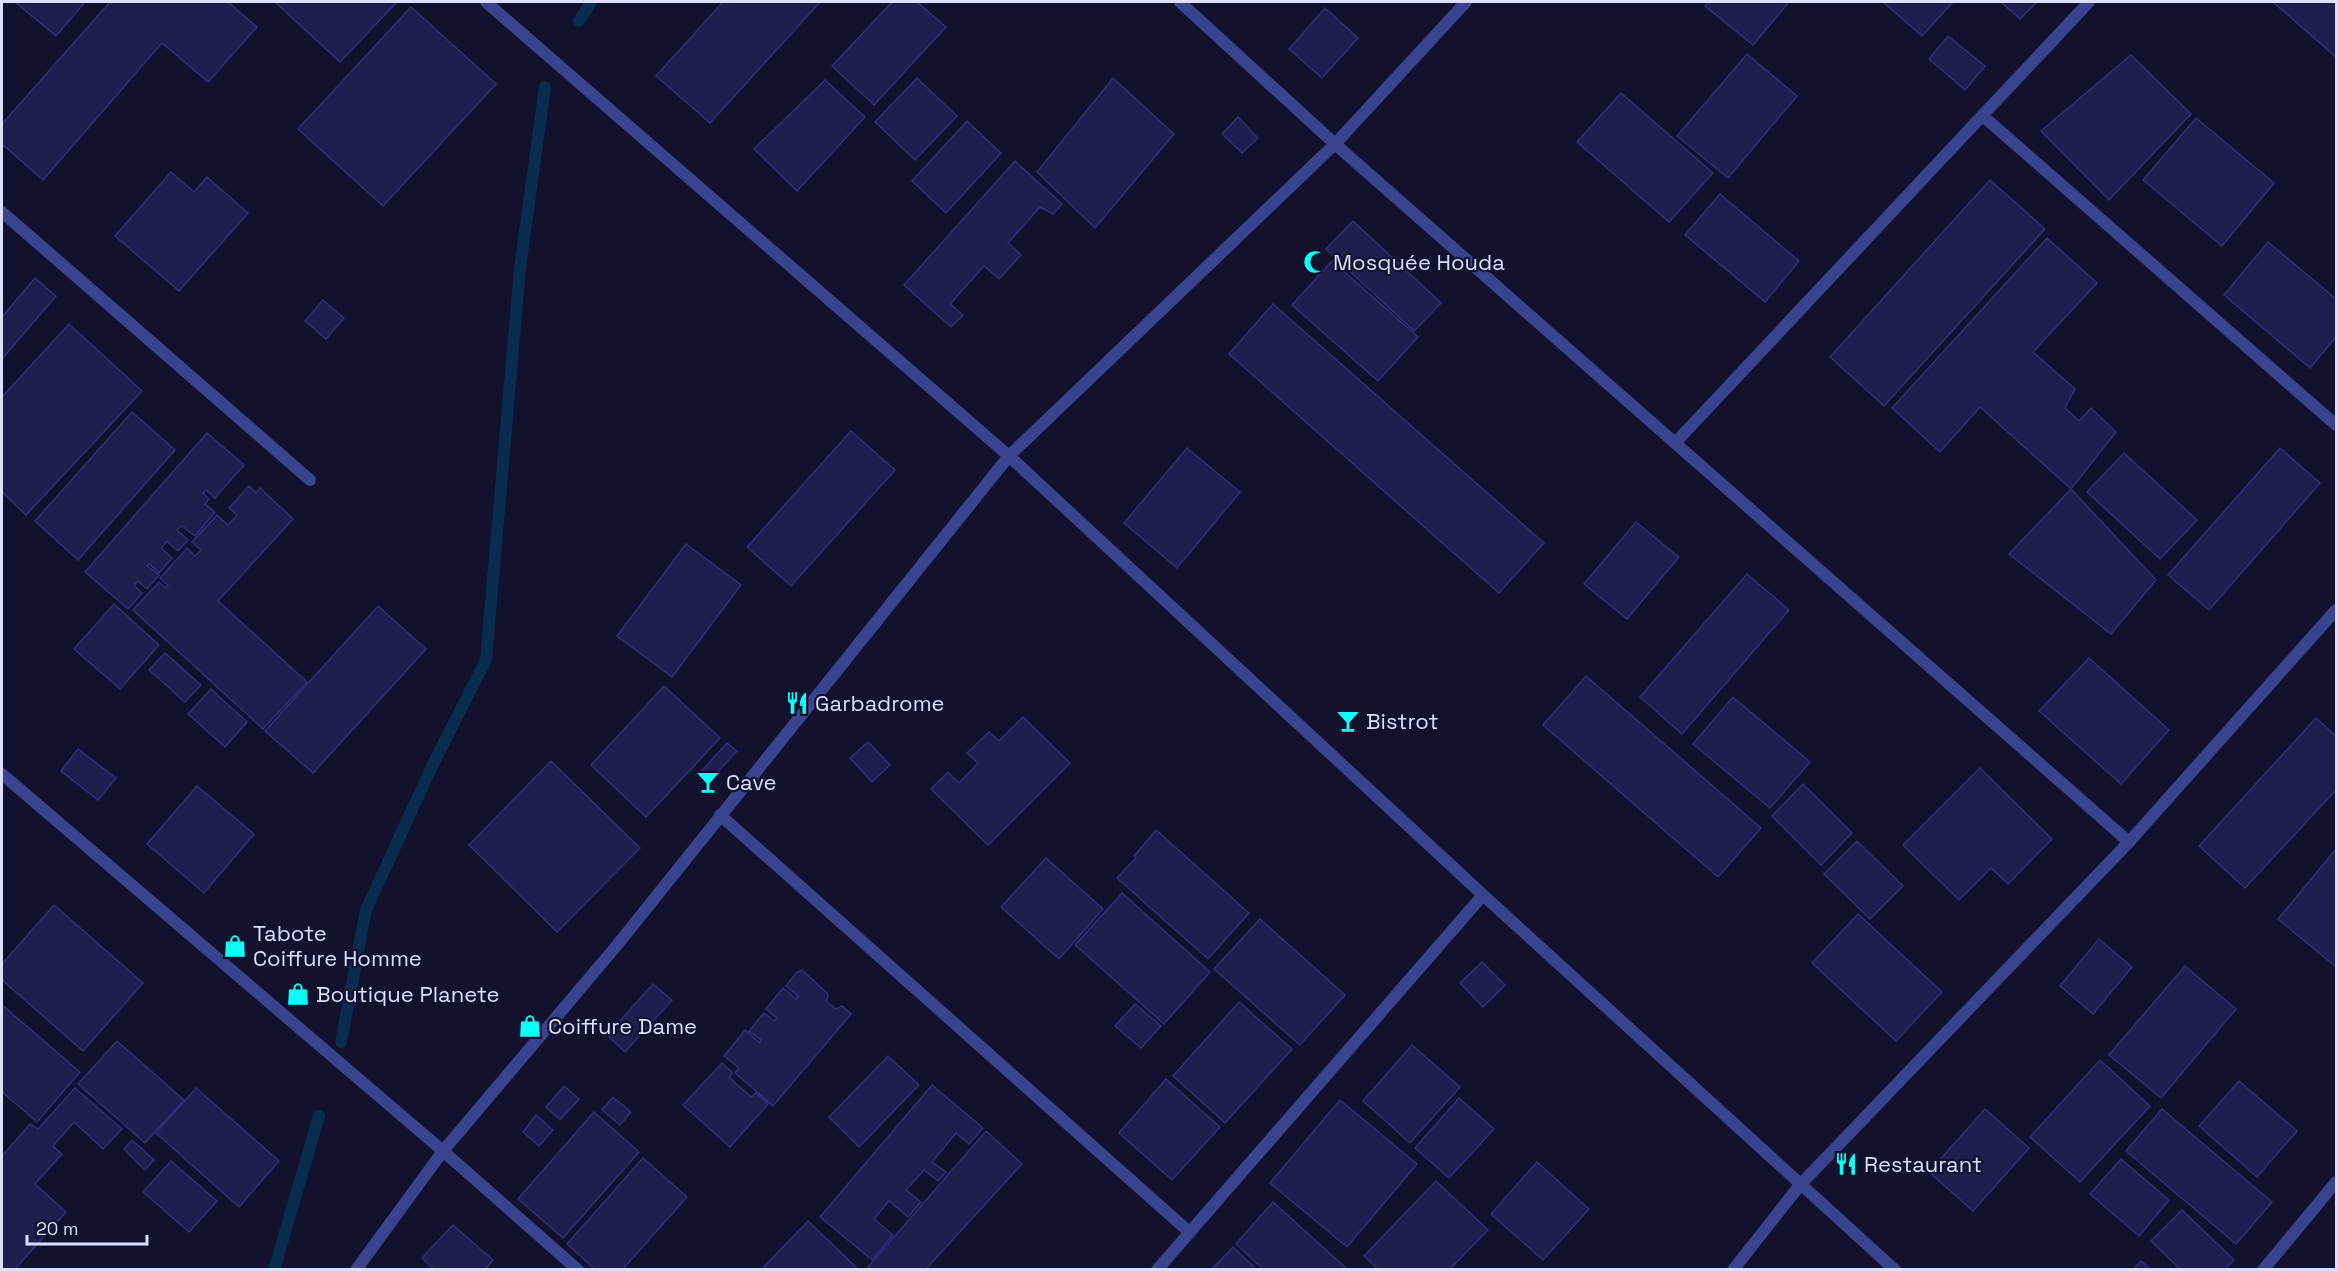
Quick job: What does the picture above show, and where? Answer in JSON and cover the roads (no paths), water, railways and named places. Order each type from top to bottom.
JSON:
[{"type":"street","points":[[486,2],[1010,456],[1483,895],[1895,1269]]},
{"type":"street","points":[[1180,2],[1335,144],[2129,842]]},
{"type":"street","points":[[356,1269],[443,1150],[618,944],[1010,456],[1335,144],[1466,2]]},
{"type":"street","points":[[1674,443],[2089,2]]},
{"type":"street","points":[[1983,116],[2337,425]]},
{"type":"street","points":[[2,212],[310,480]]},
{"type":"street","points":[[1733,1269],[1800,1185],[2129,842],[2337,610]]},
{"type":"street","points":[[2,774],[443,1150],[578,1269]]},
{"type":"street","points":[[720,815],[1188,1232]]},
{"type":"street","points":[[1157,1269],[1483,895]]},
{"type":"street","points":[[2262,1269],[2337,1182]]},
{"type":"waterway","points":[[579,21],[591,2]]},
{"type":"waterway","points":[[341,1042],[366,910],[434,762],[486,660],[520,268],[545,87]]},
{"type":"waterway","points":[[274,1270],[319,1116]]},
{"type":"place","name":"Mosquée Houda","points":[[1315,262]]},
{"type":"place","name":"Garbadrome","points":[[797,703]]},
{"type":"place","name":"Bistrot","points":[[1348,721]]},
{"type":"place","name":"Cave","points":[[708,782]]},
{"type":"place","name":"Tabote Coiffure Homme","points":[[235,946]]},
{"type":"place","name":"Boutique Planete","points":[[298,994]]},
{"type":"place","name":"Coiffure Dame","points":[[530,1026]]},
{"type":"place","name":"Restaurant","points":[[1846,1164]]}]
